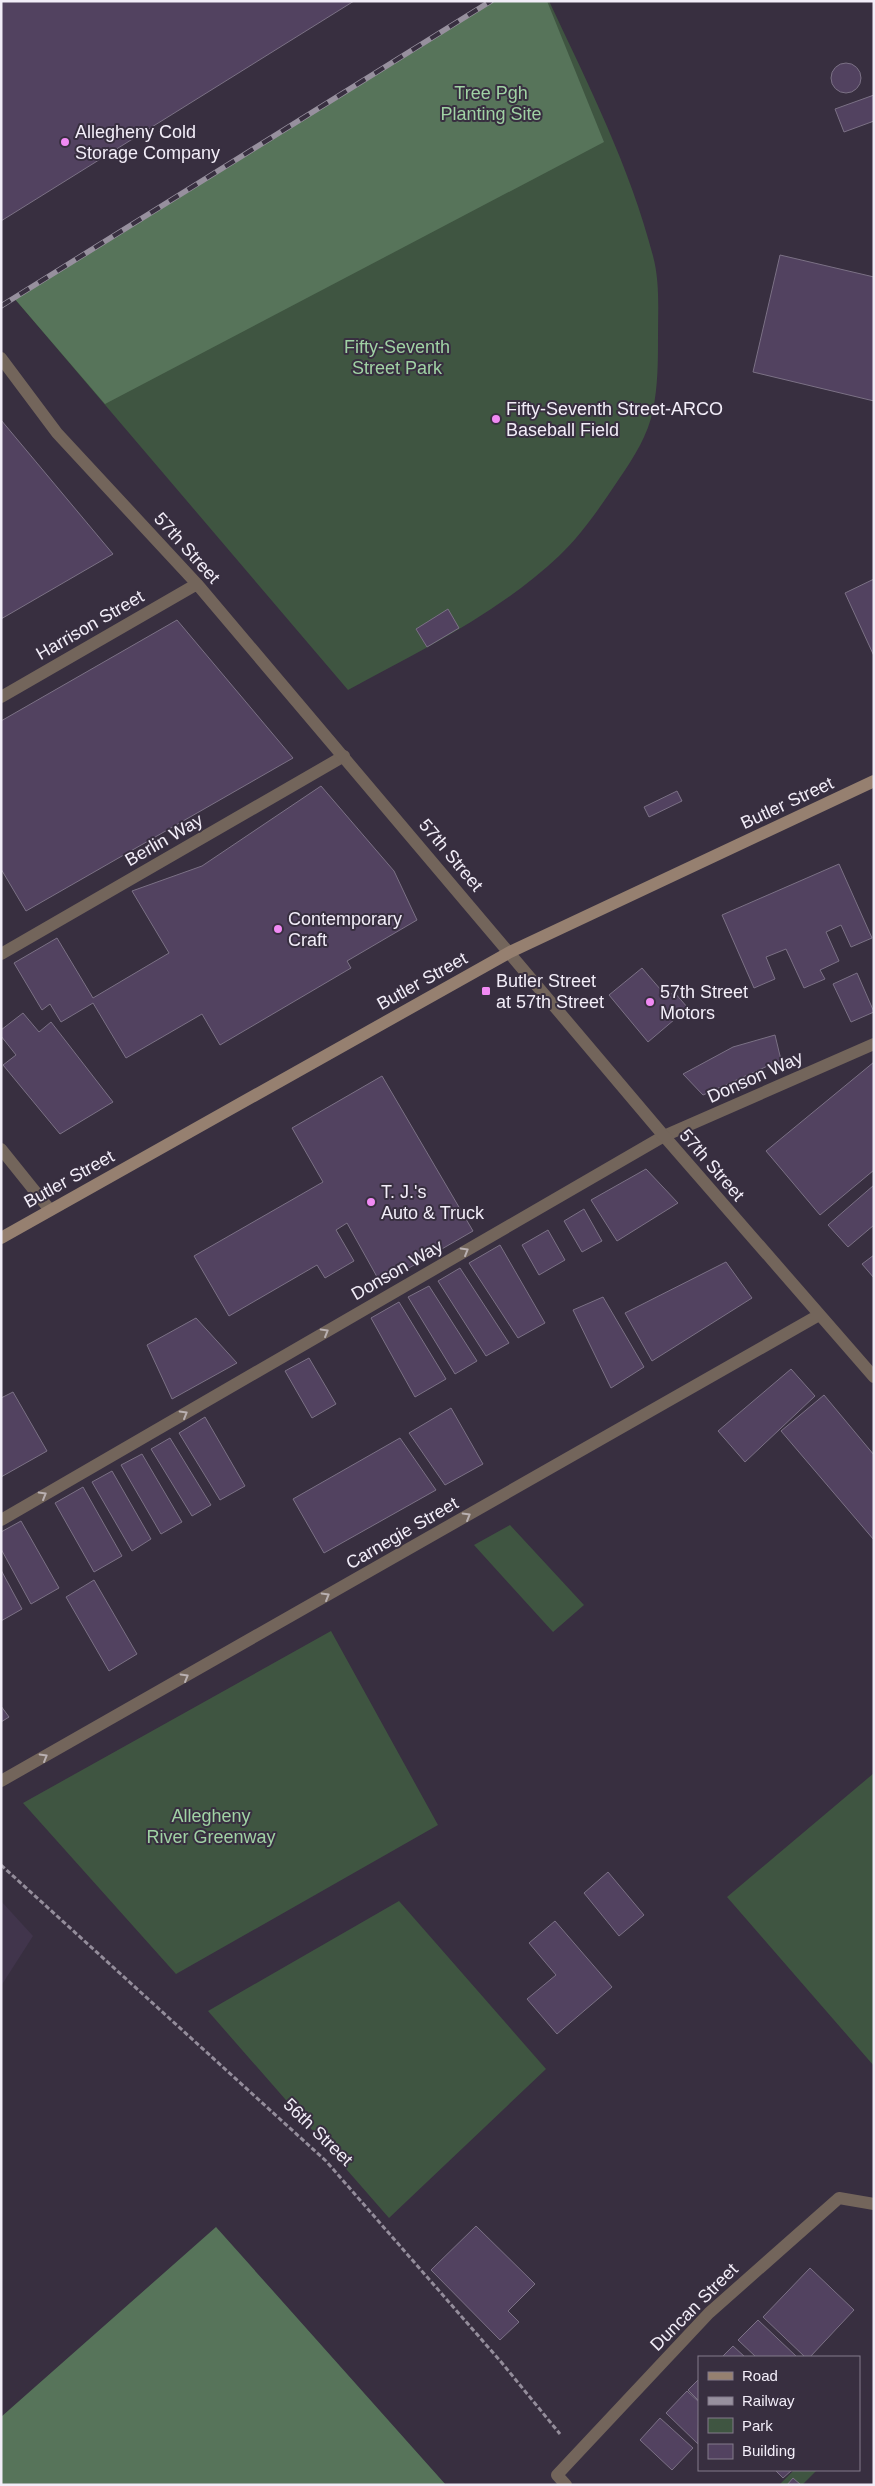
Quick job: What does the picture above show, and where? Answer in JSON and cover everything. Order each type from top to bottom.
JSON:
[{"type":"main road","name":"Butler Street","points":[[1,1238],[510,952],[874,781]]},
{"type":"street","name":"57th Street","points":[[1,358],[57,434],[197,584],[664,1136],[874,1377]]},
{"type":"street","name":"Harrison Street","points":[[1,696],[197,584]]},
{"type":"street","name":"Berlin Way","points":[[1,954],[344,756]]},
{"type":"street","name":"Donson Way","points":[[1,1520],[664,1136],[874,1044]]},
{"type":"street","points":[[1,1149],[50,1210]]},
{"type":"street","name":"Carnegie Street","points":[[1,1781],[819,1315]]},
{"type":"street","name":"Duncan Street","points":[[566,2485],[557,2475],[578,2455],[709,2312],[839,2198],[874,2204]]},
{"type":"path","name":"56th Street","points":[[1,1865],[326,2161],[502,2363],[578,2455]]},
{"type":"shaded area","points":[[1,1901],[33,1936],[1,1986]]},
{"type":"green space","name":"Fifty-Seventh Street Park","points":[[492,1],[549,1],[607,126],[633,190],[653,256],[658,286],[658,364],[653,410],[644,437],[630,462],[591,519],[559,556],[536,577],[485,613],[458,630],[348,690],[14,298]]},
{"type":"green space","name":"Tree Pgh Planting Site","points":[[492,1],[547,1],[604,142],[105,404],[14,298]]},
{"type":"green space","points":[[510,1525],[584,1605],[553,1632],[474,1545]]},
{"type":"green space","name":"Allegheny River Greenway","points":[[331,1631],[438,1825],[176,1974],[23,1803]]},
{"type":"green space","points":[[874,1773],[874,2066],[727,1897]]},
{"type":"green space","points":[[399,1901],[546,2069],[389,2218],[208,2011]]},
{"type":"green space","points":[[216,2227],[446,2485],[1,2485],[1,2417]]},
{"type":"green space","points":[[793,2471],[816,2471],[802,2485],[779,2485]]},
{"type":"building","name":"Allegheny Cold Storage Company","points":[[1,1],[354,1],[1,221]]},
{"type":"building","points":[[846,63],[857,67],[861,78],[857,89],[846,93],[835,89],[831,78],[835,67]]},
{"type":"building","points":[[874,95],[874,121],[844,132],[835,109]]},
{"type":"building","points":[[780,255],[874,277],[874,401],[753,372]]},
{"type":"building","points":[[1,420],[113,554],[1,619]]},
{"type":"building","points":[[874,579],[874,656],[845,593]]},
{"type":"building","points":[[448,609],[459,628],[427,647],[416,629]]},
{"type":"building","points":[[177,620],[293,758],[26,911],[1,869],[1,721]]},
{"type":"building","name":"Contemporary Craft","points":[[321,786],[394,871],[417,920],[347,961],[351,968],[220,1045],[202,1014],[126,1058],[93,1003],[61,1022],[50,1004],[42,1010],[14,963],[57,938],[93,998],[169,953],[132,891],[202,866]]},
{"type":"building","points":[[677,791],[682,801],[649,817],[644,807]]},
{"type":"building","points":[[839,864],[872,938],[851,947],[841,925],[826,932],[839,961],[820,970],[825,979],[804,988],[786,949],[766,957],[775,979],[754,988],[722,915]]},
{"type":"building","name":"57th Street Motors","points":[[642,968],[667,997],[674,992],[688,1008],[648,1042],[609,995]]},
{"type":"building","points":[[857,973],[874,1012],[851,1022],[833,984]]},
{"type":"building","points":[[23,1013],[39,1032],[51,1022],[113,1102],[60,1134],[3,1065],[16,1055],[1,1036],[1,1030]]},
{"type":"building","points":[[775,1035],[781,1060],[703,1095],[683,1074],[733,1047]]},
{"type":"building","points":[[874,1062],[874,1170],[820,1215],[766,1151]]},
{"type":"building","name":"T. J.'s Auto & Truck","points":[[382,1076],[473,1231],[381,1284],[347,1223],[336,1230],[354,1261],[325,1278],[317,1265],[229,1316],[194,1256],[323,1182],[292,1128]]},
{"type":"building","points":[[646,1169],[678,1203],[617,1241],[591,1200]]},
{"type":"building","points":[[874,1185],[874,1225],[848,1247],[828,1225]]},
{"type":"building","points":[[584,1209],[602,1241],[582,1252],[564,1221]]},
{"type":"building","points":[[548,1230],[565,1260],[539,1275],[522,1245]]},
{"type":"building","points":[[500,1245],[545,1323],[518,1338],[469,1263]]},
{"type":"building","points":[[874,1255],[874,1278],[862,1264]]},
{"type":"building","points":[[726,1262],[752,1298],[652,1361],[625,1313]]},
{"type":"building","points":[[460,1268],[509,1343],[486,1356],[438,1281]]},
{"type":"building","points":[[429,1286],[477,1361],[455,1374],[408,1297]]},
{"type":"building","points":[[603,1297],[644,1367],[611,1388],[573,1310]]},
{"type":"building","points":[[399,1302],[446,1379],[415,1397],[371,1318]]},
{"type":"building","points":[[196,1318],[237,1363],[172,1399],[147,1345]]},
{"type":"building","points":[[309,1358],[336,1404],[312,1418],[285,1371]]},
{"type":"building","points":[[791,1369],[815,1396],[745,1462],[718,1431]]},
{"type":"building","points":[[13,1392],[47,1451],[1,1477],[1,1398]]},
{"type":"building","points":[[824,1395],[874,1455],[874,1540],[781,1431]]},
{"type":"building","points":[[451,1408],[483,1464],[445,1485],[409,1433]]},
{"type":"building","points":[[205,1417],[245,1486],[220,1500],[179,1433]]},
{"type":"building","points":[[170,1438],[211,1505],[192,1516],[151,1449]]},
{"type":"building","points":[[400,1438],[436,1490],[324,1553],[293,1499]]},
{"type":"building","points":[[142,1454],[182,1522],[161,1534],[121,1465]]},
{"type":"building","points":[[112,1471],[151,1539],[132,1551],[92,1482]]},
{"type":"building","points":[[83,1487],[122,1556],[94,1572],[55,1503]]},
{"type":"building","points":[[21,1521],[59,1588],[31,1604],[1,1549],[1,1532]]},
{"type":"building","points":[[1,1570],[22,1609],[1,1621]]},
{"type":"building","points":[[94,1580],[137,1654],[109,1671],[66,1597]]},
{"type":"building","points":[[1,1706],[9,1717],[1,1722]]},
{"type":"building","points":[[608,1872],[644,1915],[619,1936],[584,1893]]},
{"type":"building","points":[[555,1921],[612,1987],[557,2034],[527,1999],[556,1975],[529,1943]]},
{"type":"building","points":[[476,2226],[535,2284],[508,2311],[519,2322],[500,2340],[431,2270]]},
{"type":"building","points":[[810,2268],[854,2310],[811,2356],[804,2356],[763,2317]]},
{"type":"building","points":[[758,2320],[796,2356],[755,2356],[738,2340]]},
{"type":"building","points":[[733,2346],[744,2356],[723,2356]]},
{"type":"building","points":[[698,2380],[698,2400],[688,2390]]},
{"type":"building","points":[[687,2391],[698,2401],[698,2444],[666,2413]]},
{"type":"building","points":[[660,2418],[693,2448],[672,2470],[640,2440]]},
{"type":"building","points":[[776,2471],[791,2471],[783,2478]]},
{"type":"building","points":[[793,2478],[801,2485],[787,2485]]},
{"type":"railway","points":[[1,306],[491,1]]},
{"type":"place","name":"Allegheny Cold Storage Company","points":[[65,142]]},
{"type":"place","name":"Fifty-Seventh Street-ARCO Baseball Field","points":[[496,419]]},
{"type":"place","name":"Contemporary Craft","points":[[278,929]]},
{"type":"place","name":"Butler Street at 57th Street","points":[[486,991]]},
{"type":"place","name":"57th Street Motors","points":[[650,1002]]},
{"type":"place","name":"T. J.'s Auto & Truck","points":[[371,1202]]}]
